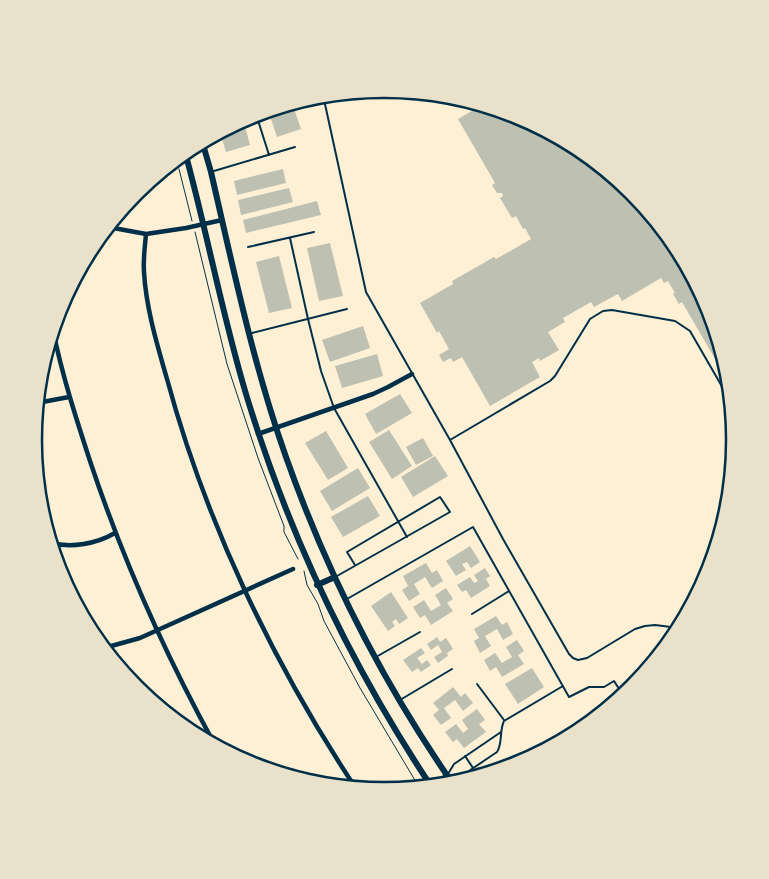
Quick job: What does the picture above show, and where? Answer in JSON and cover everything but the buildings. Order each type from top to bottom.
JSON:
[{"type":"main road","points":[[204,149],[249,333],[286,457],[307,514],[345,600],[375,657],[425,743],[447,776]]},
{"type":"main road","points":[[187,162],[204,224],[234,352],[258,434],[291,524],[317,585],[344,640],[370,688],[428,779]]},
{"type":"main road","points":[[317,585],[335,577]]},
{"type":"street","points":[[115,228],[146,234],[222,220]]},
{"type":"street","points":[[146,234],[145,290],[154,333],[178,418],[216,523],[245,590],[304,704],[350,780]]},
{"type":"street","points":[[56,344],[69,397],[115,533],[156,630],[210,734]]},
{"type":"street","points":[[258,434],[388,388],[412,374]]},
{"type":"street","points":[[44,402],[69,397]]},
{"type":"street","points":[[59,544],[85,544],[115,533]]},
{"type":"street","points":[[111,646],[140,638],[292,569]]},
{"type":"lane","points":[[325,103],[366,292],[450,440],[503,540],[573,658],[582,660],[587,658],[635,629],[654,625],[671,627]]},
{"type":"lane","points":[[259,122],[269,154]]},
{"type":"lane","points":[[211,172],[295,147]]},
{"type":"lane","points":[[182,164],[187,162]]},
{"type":"lane","points":[[248,247],[314,232]]},
{"type":"lane","points":[[290,238],[321,371],[334,408],[406,537]]},
{"type":"lane","points":[[249,333],[347,309]]},
{"type":"lane","points":[[450,440],[550,381],[590,319],[603,311],[612,310],[675,321],[683,325],[690,331],[723,388]]},
{"type":"lane","points":[[335,577],[450,512],[440,497],[347,552],[355,565]]},
{"type":"lane","points":[[345,600],[473,528],[569,697],[590,687],[604,687],[614,681],[618,688]]},
{"type":"lane","points":[[472,614],[509,591]]},
{"type":"lane","points":[[375,657],[420,632]]},
{"type":"lane","points":[[399,700],[452,670]]},
{"type":"lane","points":[[477,684],[504,721]]},
{"type":"lane","points":[[469,771],[497,752],[500,747],[504,721],[563,686]]},
{"type":"lane","points":[[447,776],[454,764],[501,732]]},
{"type":"lane","points":[[465,756],[473,768]]}]
